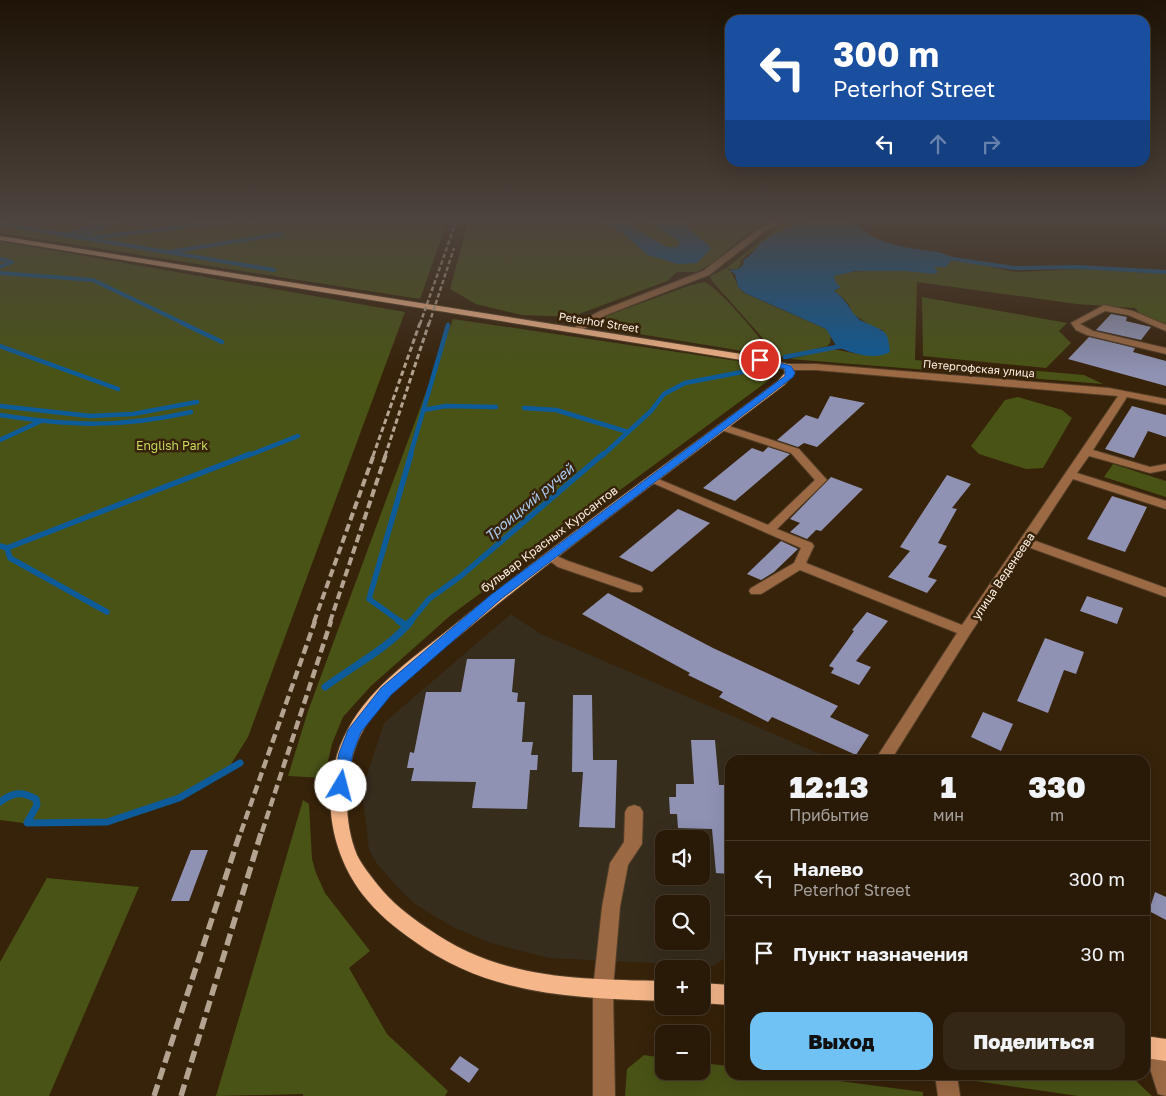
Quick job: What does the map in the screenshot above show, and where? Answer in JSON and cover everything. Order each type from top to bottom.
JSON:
[{"type":"main road","name":"Peterhof Street","points":[[201,270],[767,361],[788,368]]},
{"type":"main road","name":"бульвар Красных Курсантов","points":[[655,991],[542,985],[505,977],[471,966],[427,941],[375,896],[349,858],[342,828],[341,786],[346,753],[351,739],[363,718],[404,674],[497,597],[788,377],[790,373],[788,368]]},
{"type":"main road","points":[[710,994],[725,995]]},
{"type":"street","points":[[576,330],[588,320],[602,313],[710,270]]},
{"type":"street","points":[[1166,328],[1130,313],[1104,308],[1075,323],[1079,328],[1090,333],[1166,351]]},
{"type":"street","name":"Петергофская улица","points":[[788,368],[833,368],[1123,393],[1166,402]]},
{"type":"street","name":"улица Веденеева","points":[[886,755],[965,631],[1122,399],[1123,393]]},
{"type":"street","points":[[722,427],[795,451],[821,480],[770,529]]},
{"type":"street","points":[[1087,452],[1150,470],[1166,467]]},
{"type":"street","points":[[1071,475],[1166,505]]},
{"type":"street","points":[[652,480],[808,546],[799,565],[756,591]]},
{"type":"street","points":[[1026,542],[1166,593]]},
{"type":"street","points":[[550,557],[564,564],[636,589]]},
{"type":"street","points":[[799,565],[965,631]]},
{"type":"street","points":[[604,1096],[603,989],[611,906],[619,863],[632,844],[634,812]]},
{"type":"street","points":[[1155,1048],[1166,1086]]},
{"type":"street","points":[[947,1080],[949,1096]]},
{"type":"shaded area","points":[[511,614],[539,633],[822,755],[725,755],[725,958],[714,966],[710,966],[710,960],[655,960],[655,963],[549,958],[491,943],[453,927],[418,906],[403,893],[377,864],[369,850],[362,790],[384,723]]},
{"type":"green space","name":"English Park","points":[[0,270],[166,270],[405,312],[248,737],[228,769],[179,798],[107,822],[38,825],[0,820]]},
{"type":"green space","points":[[236,270],[430,270],[420,299]]},
{"type":"green space","points":[[455,270],[700,270],[697,272],[677,272],[667,281],[571,317],[522,315],[476,304],[450,289]]},
{"type":"green space","points":[[723,270],[729,270],[744,293],[826,329],[831,336],[830,343],[827,346],[783,357],[775,352],[712,281],[710,276]]},
{"type":"green space","points":[[882,270],[934,274],[938,272],[936,270],[1006,270],[1014,272],[1104,270],[1166,274],[1166,326],[1144,318],[1135,308],[1077,304],[917,282],[915,360],[1084,375],[1103,384],[790,359],[832,349],[864,355],[883,330],[872,327],[852,313],[845,300],[834,291],[839,289],[834,280],[835,275]]},
{"type":"green space","points":[[704,282],[730,304],[751,327],[773,356],[601,327],[599,322],[606,316]]},
{"type":"green space","points":[[922,297],[1067,323],[1059,331],[1071,343],[1046,368],[923,356]]},
{"type":"green space","points":[[453,319],[751,363],[765,372],[769,380],[451,615],[371,686],[343,717],[332,744],[324,778],[288,776],[308,711]]},
{"type":"green space","points":[[1018,397],[1062,410],[1072,418],[1043,468],[1026,469],[979,454],[971,446],[1005,400]]},
{"type":"green space","points":[[1113,464],[1166,481],[1166,497],[1104,477]]},
{"type":"green space","points":[[303,800],[309,804],[312,859],[316,873],[325,893],[370,951],[349,968],[387,1034],[448,1091],[445,1096],[303,1096],[303,1094],[216,1096]]},
{"type":"green space","points":[[47,878],[139,887],[49,1096],[0,1096],[0,962]]},
{"type":"green space","points":[[644,1055],[655,1057],[655,1080],[710,1080],[710,1064],[725,1065],[725,1080],[832,1080],[923,1092],[923,1096],[625,1096],[627,1069]]},
{"type":"green space","points":[[969,1080],[1135,1080],[1152,1096],[1078,1096]]},
{"type":"water","points":[[729,270],[937,270],[938,272],[934,274],[906,271],[856,271],[834,276],[836,283],[841,287],[834,291],[853,313],[860,320],[885,333],[890,352],[878,356],[856,354],[837,347],[826,329],[745,293],[738,287],[735,274]]},
{"type":"building","points":[[1111,314],[1127,317],[1126,321],[1151,327],[1141,340],[1096,330]]},
{"type":"building","points":[[1089,337],[1135,348],[1133,352],[1166,361],[1166,386],[1068,359]]},
{"type":"building","points":[[830,396],[865,403],[817,447],[804,443],[798,447],[777,440],[806,415],[818,419]]},
{"type":"building","points":[[1132,406],[1166,415],[1166,437],[1148,431],[1134,458],[1105,449]]},
{"type":"building","points":[[768,447],[790,454],[735,501],[703,488],[752,448],[763,452]]},
{"type":"building","points":[[947,475],[971,484],[952,508],[957,509],[938,543],[947,546],[928,577],[937,580],[927,593],[888,577],[910,551],[900,547]]},
{"type":"building","points":[[831,477],[863,489],[821,531],[816,530],[807,539],[790,532],[800,523],[790,519]]},
{"type":"building","points":[[1112,496],[1147,507],[1125,552],[1087,539]]},
{"type":"building","points":[[678,509],[710,523],[652,572],[619,557]]},
{"type":"building","points":[[781,541],[798,549],[774,572],[761,580],[747,574]]},
{"type":"building","points":[[608,593],[713,648],[838,706],[830,717],[869,735],[856,755],[772,717],[768,722],[719,697],[723,692],[688,675],[690,673],[582,614]]},
{"type":"building","points":[[1087,596],[1123,608],[1117,624],[1080,611]]},
{"type":"building","points":[[867,612],[888,621],[856,661],[871,667],[859,685],[831,673],[834,668],[829,666],[854,631],[852,630]]},
{"type":"building","points":[[1045,638],[1084,652],[1076,674],[1064,670],[1048,713],[1017,701]]},
{"type":"building","points":[[467,659],[515,659],[512,692],[518,693],[517,702],[525,702],[522,742],[533,742],[531,755],[538,755],[537,770],[530,770],[527,809],[472,808],[476,782],[411,781],[414,768],[407,768],[410,752],[414,753],[426,692],[461,692]]},
{"type":"building","points":[[573,695],[592,695],[593,760],[617,760],[615,828],[579,827],[583,772],[572,772]]},
{"type":"building","points":[[983,712],[1013,724],[1001,751],[971,737]]},
{"type":"building","points":[[691,740],[715,740],[719,785],[725,785],[725,874],[716,873],[712,829],[678,828],[677,814],[670,814],[669,797],[676,797],[676,784],[694,784]]},
{"type":"building","points":[[191,850],[208,850],[189,901],[171,901]]},
{"type":"building","points":[[1155,892],[1166,897],[1166,920],[1150,912]]},
{"type":"building","points":[[460,1056],[479,1069],[469,1083],[450,1069]]},
{"type":"waterway","name":"Троицкий ручей","points":[[1133,270],[1166,272]]},
{"type":"waterway","points":[[0,273],[93,280],[185,324]]},
{"type":"waterway","points":[[182,323],[222,342]]},
{"type":"waterway","points":[[423,410],[448,325]]},
{"type":"waterway","points":[[0,346],[118,389]]},
{"type":"waterway","name":"Троицкий ручей","points":[[785,357],[842,346]]},
{"type":"waterway","name":"Троицкий ручей","points":[[602,456],[651,411],[664,394],[685,383],[763,368]]},
{"type":"waterway","points":[[0,406],[90,416],[133,414],[197,402]]},
{"type":"waterway","points":[[423,410],[446,406],[496,407]]},
{"type":"waterway","points":[[524,408],[556,410],[628,432]]},
{"type":"waterway","points":[[410,456],[423,410]]},
{"type":"waterway","points":[[0,415],[25,419],[96,424],[141,421],[191,412]]},
{"type":"waterway","points":[[0,440],[41,421]]},
{"type":"waterway","points":[[247,456],[298,436]]},
{"type":"waterway","points":[[7,548],[250,454]]},
{"type":"waterway","points":[[401,622],[369,599],[411,454]]},
{"type":"waterway","name":"Троицкий ручей","points":[[410,622],[429,599],[461,576],[603,454]]},
{"type":"waterway","points":[[0,546],[7,548]]},
{"type":"waterway","points":[[7,548],[10,558],[107,612]]},
{"type":"waterway","points":[[399,621],[407,626]]},
{"type":"waterway","name":"Троицкий ручей","points":[[407,626],[411,621]]},
{"type":"waterway","name":"Троицкий ручей","points":[[325,687],[382,648],[407,626]]},
{"type":"waterway","name":"Троицкий ручей","points":[[0,802],[9,796],[18,794],[36,799],[37,805],[27,823],[107,822],[179,798],[240,763]]},
{"type":"railway","points":[[420,324],[439,270]]},
{"type":"railway","points":[[429,324],[447,270]]},
{"type":"railway","points":[[373,456],[420,323]]},
{"type":"railway","points":[[385,456],[429,323]]},
{"type":"railway","points":[[314,622],[374,454]]},
{"type":"railway","points":[[330,622],[386,454]]},
{"type":"railway","points":[[241,832],[315,621]]},
{"type":"railway","points":[[262,832],[331,621]]},
{"type":"railway","points":[[154,1096],[241,830]]},
{"type":"railway","points":[[181,1096],[262,830]]},
{"type":"route","points":[[341,786],[346,753],[355,730],[386,691],[497,597],[788,377],[790,373],[788,368],[774,362],[760,360]]}]
